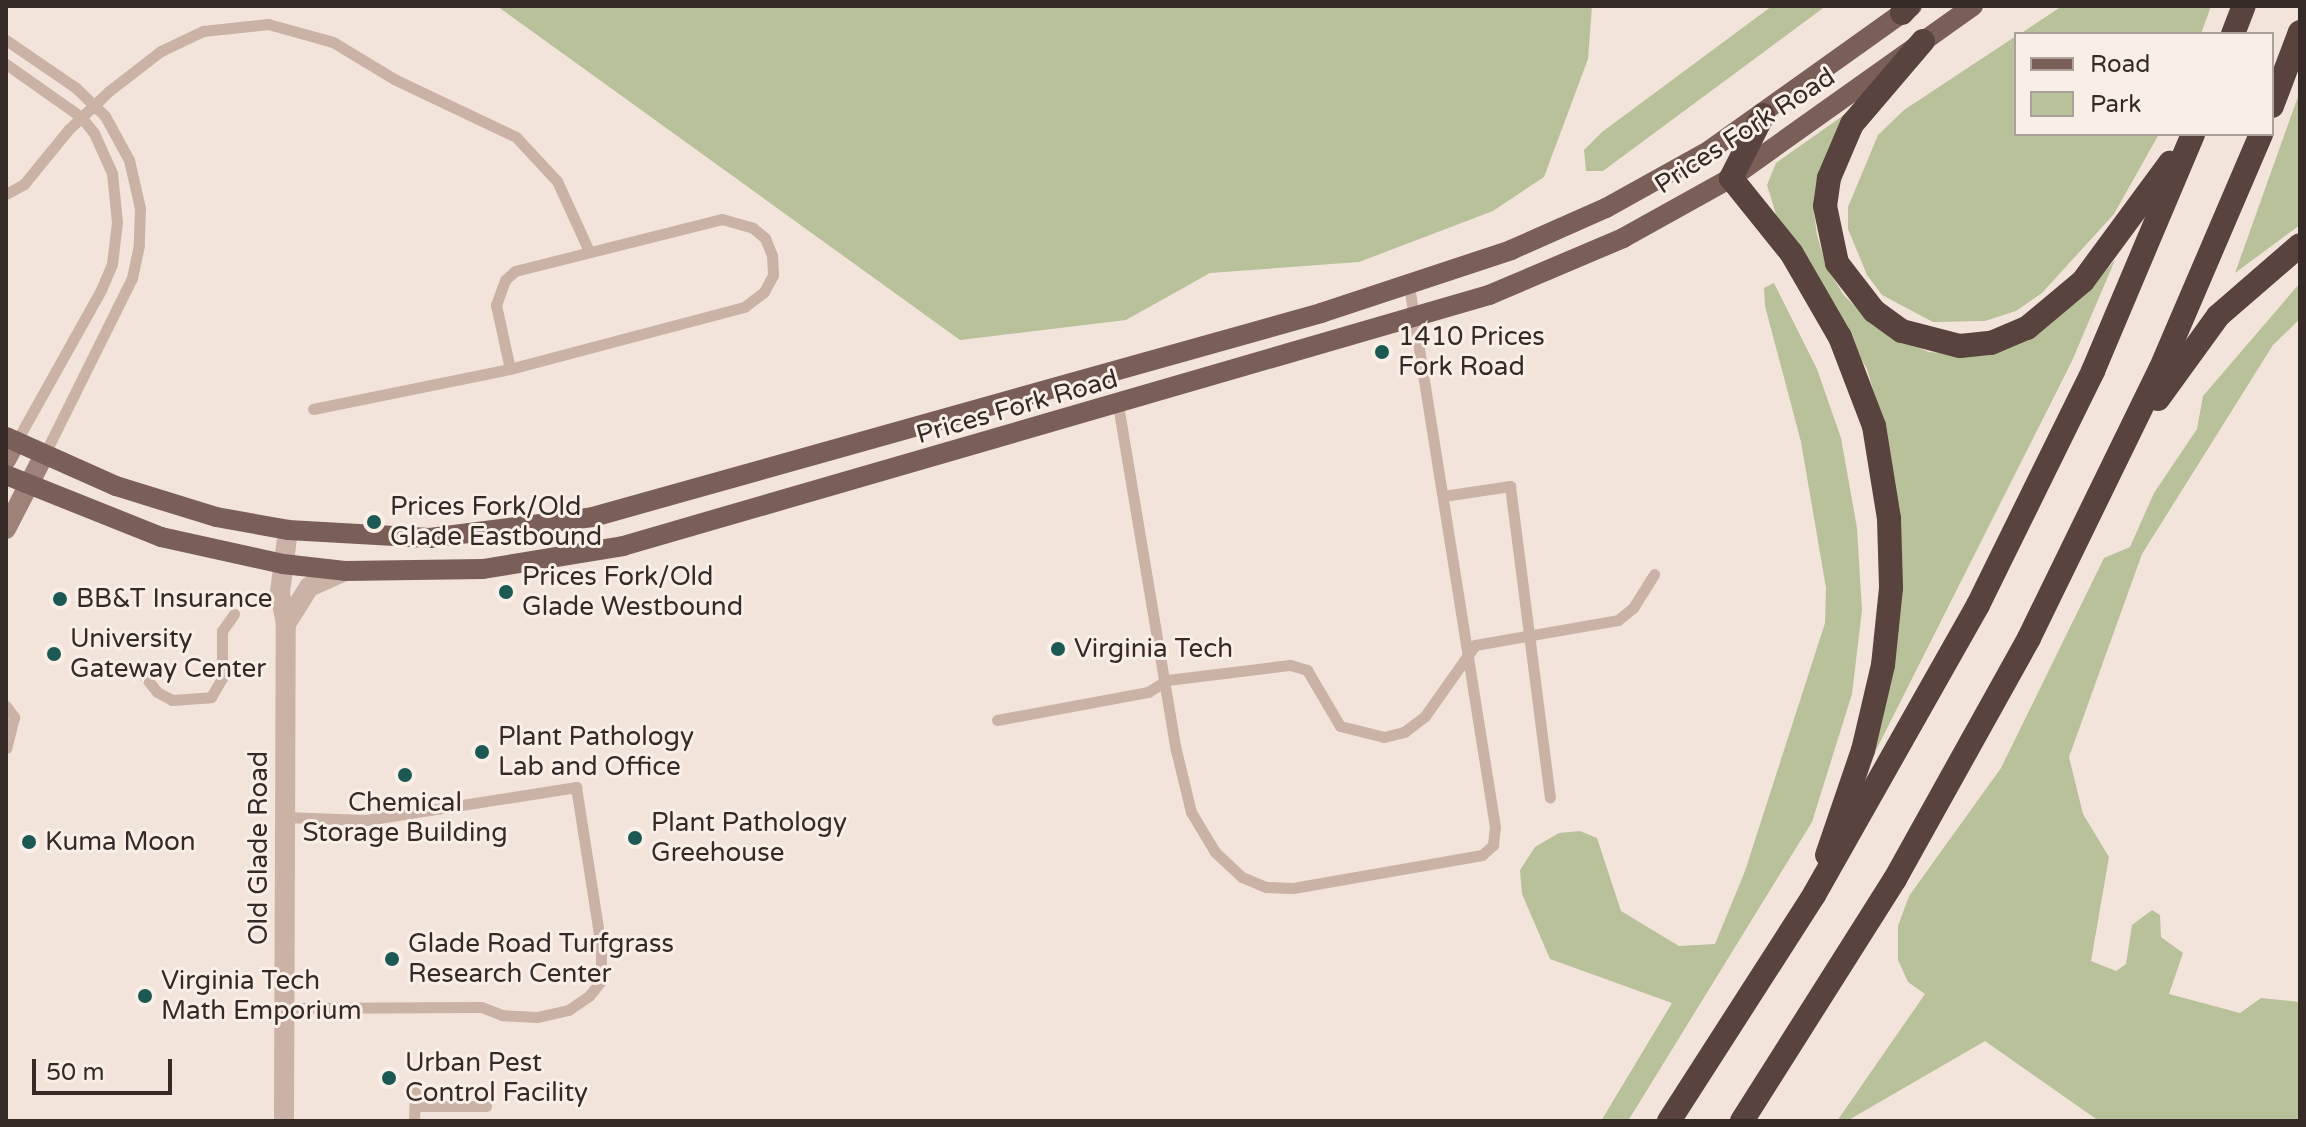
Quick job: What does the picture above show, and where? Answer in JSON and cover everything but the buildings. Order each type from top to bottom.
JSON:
[{"type":"highway","points":[[2234,32],[2244,6]]},
{"type":"highway","points":[[2274,101],[2300,32]]},
{"type":"highway","points":[[1923,41],[1852,124],[1829,178],[1825,206],[1827,235],[1853,288],[1902,331],[1929,342],[1991,343],[2056,308],[2122,233],[2190,136]]},
{"type":"highway","points":[[1763,115],[1731,178],[1792,254],[1840,337],[1874,426],[1889,519],[1891,588],[1883,665],[1863,750],[1814,895]]},
{"type":"highway","points":[[1669,1121],[1814,895],[2012,539],[2093,371],[2190,136]]},
{"type":"highway","points":[[1742,1121],[1888,891],[1969,752],[2130,435],[2260,136]]},
{"type":"highway","points":[[2130,435],[2218,316],[2300,245]]},
{"type":"main road","name":"Prices Fork Road","points":[[6,475],[161,537],[283,564],[345,571],[483,569],[585,554],[1416,320],[1551,270],[1731,178],[1973,6]]},
{"type":"main road","name":"Prices Fork Road","points":[[11,439],[163,501],[288,530],[430,538],[593,517],[1409,286],[1606,208],[1763,115],[1907,8]]},
{"type":"main road","points":[[6,460],[11,439]]},
{"type":"main road","points":[[6,529],[44,455]]},
{"type":"street","name":"Old Glade Road","points":[[284,1121],[286,624],[280,592],[288,530]]},
{"type":"street","points":[[286,624],[309,587],[345,571]]},
{"type":"lane","points":[[6,194],[24,184],[94,105],[161,51],[203,31],[268,24],[313,34],[516,137],[557,181],[588,249]]},
{"type":"lane","points":[[6,40],[94,105],[129,160],[137,186],[139,245],[122,303],[80,375],[44,455]]},
{"type":"lane","points":[[6,64],[81,117],[112,173],[117,239],[101,290],[11,439]]},
{"type":"lane","points":[[313,409],[510,369],[744,307],[764,292],[773,275],[765,238],[753,228],[722,219],[588,249],[524,268],[505,280],[496,305],[510,369]]},
{"type":"lane","points":[[1118,405],[1191,812],[1215,852],[1242,877],[1266,887],[1293,888],[1482,855],[1493,845],[1495,827],[1409,286]]},
{"type":"lane","points":[[1443,496],[1510,486],[1532,637],[1550,797]]},
{"type":"lane","points":[[997,720],[1148,692],[1167,680],[1257,665],[1307,670],[1340,726],[1384,737],[1404,732],[1425,716],[1467,650],[1618,620],[1633,608],[1654,574]]},
{"type":"lane","points":[[145,677],[157,692],[172,700],[211,697],[222,678],[222,631],[234,614]]},
{"type":"lane","points":[[6,706],[14,717],[6,748]]},
{"type":"lane","points":[[284,817],[366,820],[576,787],[601,946],[601,981],[589,996],[568,1010],[537,1017],[502,1015],[481,1007],[285,1008]]},
{"type":"lane","points":[[414,1121],[415,1092]]},
{"type":"lane","points":[[415,1106],[486,1106]]},
{"type":"green space","points":[[497,6],[1592,6],[1588,59],[1544,177],[1493,211],[1359,262],[1210,273],[1126,320],[960,340]]},
{"type":"green space","points":[[1772,6],[1826,6],[1603,171],[1586,171],[1584,150],[1602,132]]},
{"type":"green space","points":[[2062,6],[2211,6],[2202,32],[2023,32]]},
{"type":"green space","points":[[2014,37],[2014,136],[2158,136],[2114,214],[2042,293],[2016,311],[1985,321],[1933,322],[1882,295],[1867,275],[1848,229],[1848,207],[1878,135],[1904,110]]},
{"type":"green space","points":[[2300,91],[2300,225],[2235,273],[2291,116]]},
{"type":"green space","points":[[1861,103],[1821,172],[1813,205],[1817,235],[1826,266],[1843,294],[1867,319],[1899,340],[1929,352],[1962,355],[2091,287],[2115,260],[2072,361],[1864,774],[1882,714],[1883,423],[1867,369],[1778,221],[1767,185],[1776,163]]},
{"type":"green space","points":[[1774,283],[1817,369],[1841,438],[1857,528],[1862,610],[1852,694],[1812,822],[1628,1121],[1601,1121],[1672,1003],[1550,959],[1522,894],[1520,870],[1535,847],[1559,833],[1580,831],[1597,838],[1621,911],[1679,946],[1715,944],[1745,871],[1825,623],[1826,588],[1801,442],[1765,306],[1764,288]]},
{"type":"green space","points":[[2300,283],[2300,319],[2273,345],[2142,554],[2069,757],[2083,814],[2109,857],[2091,961],[2116,971],[2126,964],[2132,925],[2152,910],[2160,915],[2161,937],[2183,953],[2169,994],[2240,1013],[2261,998],[2300,1002],[2300,1121],[2099,1121],[1985,1041],[1847,1121],[1837,1121],[1925,994],[1908,982],[1898,960],[1898,926],[1909,896],[2001,768],[2104,558],[2130,547],[2154,493],[2197,429],[2203,396]]},
{"type":"place","name":"1410 Prices Fork Road","points":[[1382,352]]},
{"type":"place","name":"Prices Fork/Old Glade Eastbound","points":[[374,522]]},
{"type":"place","name":"Prices Fork/Old Glade Westbound","points":[[506,592]]},
{"type":"place","name":"BB&T Insurance","points":[[60,599]]},
{"type":"place","name":"Virginia Tech","points":[[1058,649]]},
{"type":"place","name":"University Gateway Center","points":[[54,654]]},
{"type":"place","name":"Plant Pathology Lab and Office","points":[[482,752]]},
{"type":"place","name":"Chemical Storage Building","points":[[405,775]]},
{"type":"place","name":"Plant Pathology Greehouse","points":[[635,838]]},
{"type":"place","name":"Kuma Moon","points":[[29,842]]},
{"type":"place","name":"Glade Road Turfgrass Research Center","points":[[392,959]]},
{"type":"place","name":"Virginia Tech Math Emporium","points":[[145,996]]},
{"type":"place","name":"Urban Pest Control Facility","points":[[389,1078]]}]
